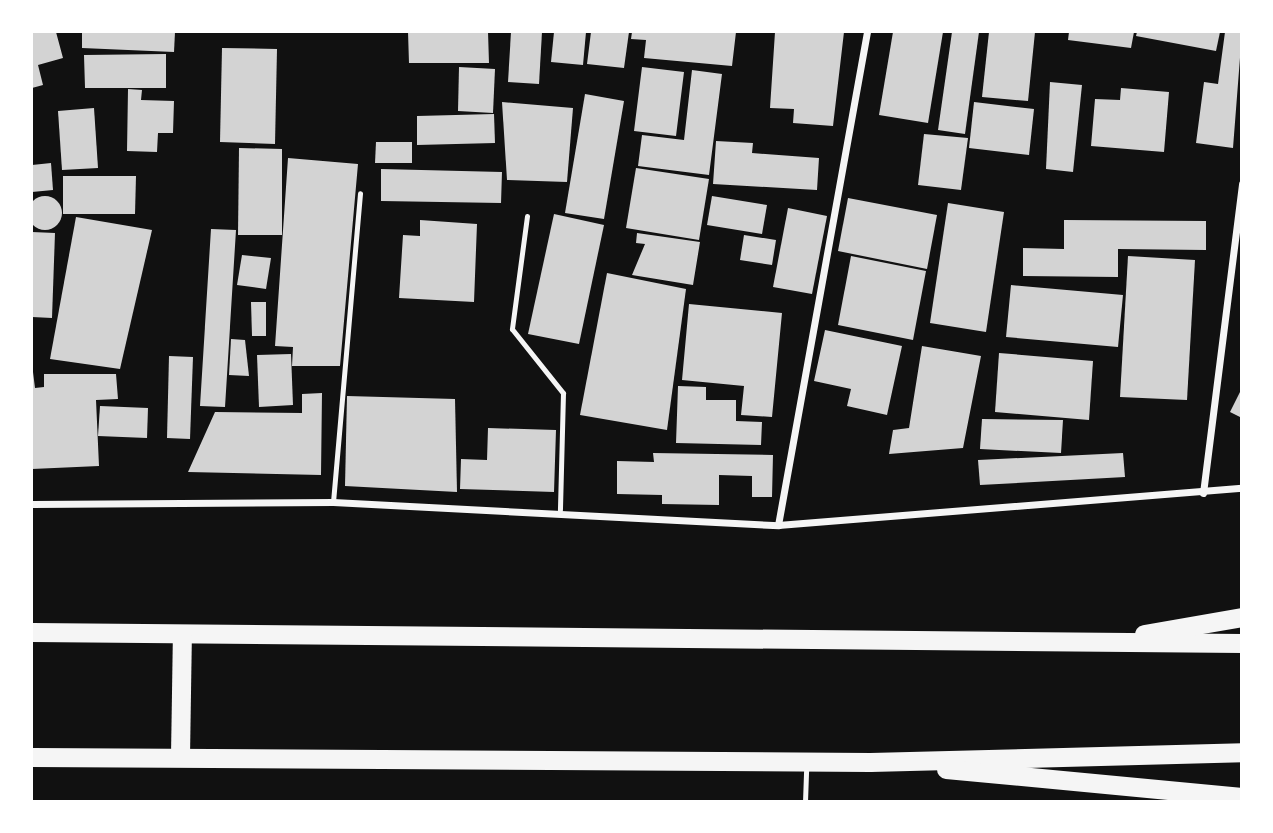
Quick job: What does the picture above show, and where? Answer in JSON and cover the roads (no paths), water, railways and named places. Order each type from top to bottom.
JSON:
[{"type":"highway","points":[[1088,644],[1241,617]]},
{"type":"highway","points":[[32,632],[1088,644],[1241,643]]},
{"type":"highway","points":[[180,756],[182,634]]},
{"type":"highway","points":[[32,757],[870,762],[1241,752]]},
{"type":"highway","points":[[870,762],[1241,797]]},
{"type":"street","points":[[778,525],[867,32]]},
{"type":"street","points":[[1203,493],[1241,183]]},
{"type":"street","points":[[32,505],[334,502],[560,510],[778,525],[1241,488]]},
{"type":"lane","points":[[334,502],[360,193]]},
{"type":"lane","points":[[527,216],[512,328],[563,393],[560,510]]},
{"type":"lane","points":[[805,802],[807,761]]}]
